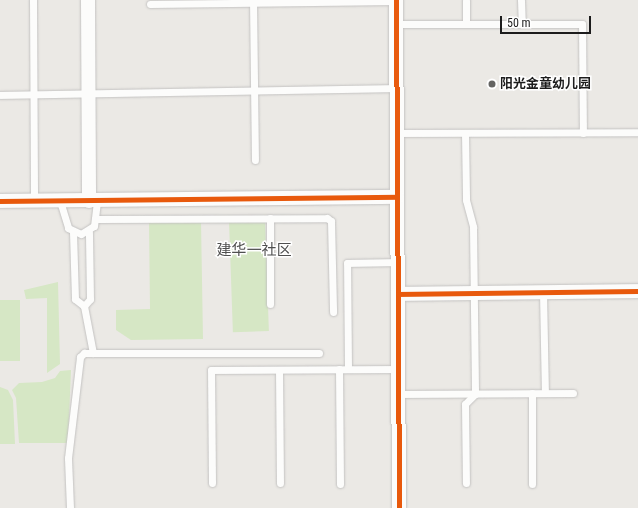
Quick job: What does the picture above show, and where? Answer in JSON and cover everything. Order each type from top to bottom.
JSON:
[{"type":"street","points":[[88,0],[89,95],[93,201]]},
{"type":"street","points":[[396,0],[399,508]]},
{"type":"street","points":[[0,201],[397,197]]},
{"type":"street","points":[[398,294],[638,292]]},
{"type":"lane","points":[[33,0],[34,201]]},
{"type":"lane","points":[[150,4],[253,1],[396,0]]},
{"type":"lane","points":[[466,0],[466,24]]},
{"type":"lane","points":[[522,0],[522,24]]},
{"type":"lane","points":[[253,1],[255,160]]},
{"type":"lane","points":[[396,24],[582,24],[583,133]]},
{"type":"lane","points":[[0,94],[89,95],[396,88]]},
{"type":"lane","points":[[397,133],[638,132]]},
{"type":"lane","points":[[465,133],[466,200],[473,227],[475,394],[465,404],[466,483]]},
{"type":"lane","points":[[60,201],[62,217],[73,232],[75,299],[84,306],[93,353]]},
{"type":"lane","points":[[84,306],[90,299],[89,232],[95,219],[93,201]]},
{"type":"lane","points":[[270,218],[270,304]]},
{"type":"lane","points":[[95,219],[327,218],[331,221],[333,312]]},
{"type":"lane","points":[[73,232],[89,232]]},
{"type":"lane","points":[[348,369],[347,263],[398,262]]},
{"type":"lane","points":[[544,292],[545,393]]},
{"type":"lane","points":[[70,508],[68,458],[80,357],[93,353],[318,353]]},
{"type":"lane","points":[[339,369],[340,484]]},
{"type":"lane","points":[[212,483],[211,370],[398,369]]},
{"type":"lane","points":[[279,370],[280,482]]},
{"type":"lane","points":[[532,393],[532,484]]},
{"type":"lane","points":[[399,394],[573,393]]},
{"type":"green space","points":[[265,220],[269,331],[233,332],[229,221]]},
{"type":"green space","points":[[149,221],[201,221],[203,339],[131,340],[116,330],[116,310],[150,309]]},
{"type":"green space","points":[[58,282],[60,364],[47,373],[47,298],[26,299],[24,290]]},
{"type":"green space","points":[[0,300],[20,300],[20,361],[0,361]]},
{"type":"green space","points":[[71,370],[68,443],[19,443],[16,398],[12,390],[19,383],[42,382],[55,378],[60,371]]},
{"type":"green space","points":[[0,387],[8,390],[13,400],[15,444],[0,444]]},
{"type":"cycle path","points":[[396,0],[399,508]]},
{"type":"cycle path","points":[[0,201],[397,197]]},
{"type":"cycle path","points":[[398,294],[638,291]]},
{"type":"place","name":"阳光金童幼儿园","points":[[492,84]]},
{"type":"district","name":"建华一社区","points":[[254,251]]}]
